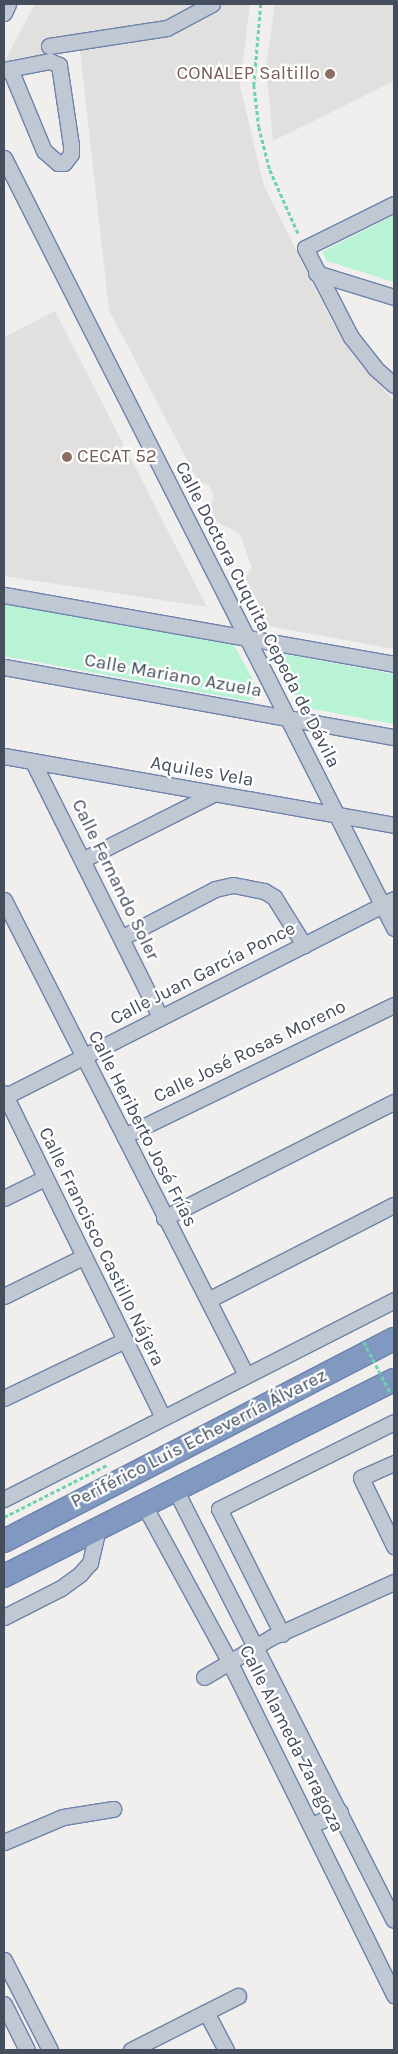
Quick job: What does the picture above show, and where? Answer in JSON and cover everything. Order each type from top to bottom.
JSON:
[{"type":"highway","name":"Periférico Luis Echeverría Álvarez","points":[[4,1541],[394,1339]]},
{"type":"highway","name":"Periférico Luis Echeverría Álvarez","points":[[4,1576],[175,1489],[392,1386]]},
{"type":"street","points":[[4,13],[8,4]]},
{"type":"street","points":[[50,46],[167,28],[212,4]]},
{"type":"street","points":[[50,61],[59,65],[71,145],[71,154],[64,163],[58,163],[44,151],[7,70],[50,61]]},
{"type":"street","name":"Calle Doctora Cuquita Cepeda de Dávila","points":[[4,158],[244,638],[287,716],[338,816],[388,902],[394,928]]},
{"type":"street","points":[[394,204],[305,248],[316,273],[351,337],[375,368],[394,386]]},
{"type":"street","points":[[316,273],[394,297]]},
{"type":"street","points":[[4,595],[394,664]]},
{"type":"street","name":"Calle Mariano Azuela","points":[[4,668],[287,716],[394,738]]},
{"type":"street","name":"Aquiles Vela","points":[[4,756],[394,825]]},
{"type":"street","name":"Calle Fernando Soler","points":[[34,762],[160,1017]]},
{"type":"street","points":[[82,860],[211,794]]},
{"type":"street","points":[[121,938],[216,889],[233,885],[264,891],[274,897],[304,945]]},
{"type":"street","name":"Calle Heriberto José Frías","points":[[4,900],[164,1218],[246,1375]]},
{"type":"street","name":"Calle Juan García Ponce","points":[[4,1096],[388,902]]},
{"type":"street","name":"Calle José Rosas Moreno","points":[[124,1136],[394,1005]]},
{"type":"street","name":"Calle Francisco Castillo Nájera","points":[[4,1096],[46,1178],[123,1341],[164,1417]]},
{"type":"street","points":[[164,1218],[394,1102]]},
{"type":"street","points":[[4,1198],[46,1178]]},
{"type":"street","points":[[208,1300],[394,1206]]},
{"type":"street","points":[[4,1296],[83,1256]]},
{"type":"street","points":[[5,1495],[164,1417],[394,1300]]},
{"type":"street","points":[[4,1398],[123,1341]]},
{"type":"street","points":[[282,1634],[219,1509],[394,1422]]},
{"type":"street","points":[[394,1463],[361,1478],[394,1546]]},
{"type":"street","name":"Calle Alameda Zaragoza","points":[[175,1489],[394,1920]]},
{"type":"street","name":"Calle Alameda Zaragoza","points":[[144,1505],[229,1661],[312,1825],[394,1995]]},
{"type":"street","points":[[4,1617],[61,1588],[80,1574],[90,1563],[98,1528]]},
{"type":"street","points":[[204,1677],[256,1646],[394,1582]]},
{"type":"street","points":[[4,1842],[63,1817],[113,1809]]},
{"type":"street","points":[[312,1825],[340,1812]]},
{"type":"street","points":[[4,1960],[8,1981],[50,2050]]},
{"type":"street","points":[[130,2050],[238,1996]]},
{"type":"street","points":[[4,2004],[27,2050]]},
{"type":"street","points":[[206,2012],[226,2050]]},
{"type":"path","points":[[261,4],[254,85],[258,127],[270,170],[305,248]]},
{"type":"path","points":[[364,1342],[392,1386]]},
{"type":"shaded area","points":[[35,4],[250,4],[240,86],[264,186],[331,320],[354,356],[394,401],[394,649],[268,626],[245,579],[252,568],[240,534],[216,521],[210,507],[214,498],[209,485],[198,481],[109,310],[80,50],[4,62]]},
{"type":"shaded area","name":"CONALEP Saltillo","points":[[275,4],[394,4],[394,81],[273,141],[266,68]]},
{"type":"shaded area","name":"CECAT 52","points":[[55,311],[207,607],[4,576],[4,337]]},
{"type":"green space","points":[[394,215],[394,282],[327,261],[322,252]]},
{"type":"green space","points":[[4,604],[234,645],[258,689],[257,697],[249,701],[4,656]]},
{"type":"green space","points":[[273,652],[394,674],[394,724],[302,707]]},
{"type":"place","name":"CONALEP Saltillo","points":[[330,74]]},
{"type":"place","name":"CECAT 52","points":[[67,457]]}]
